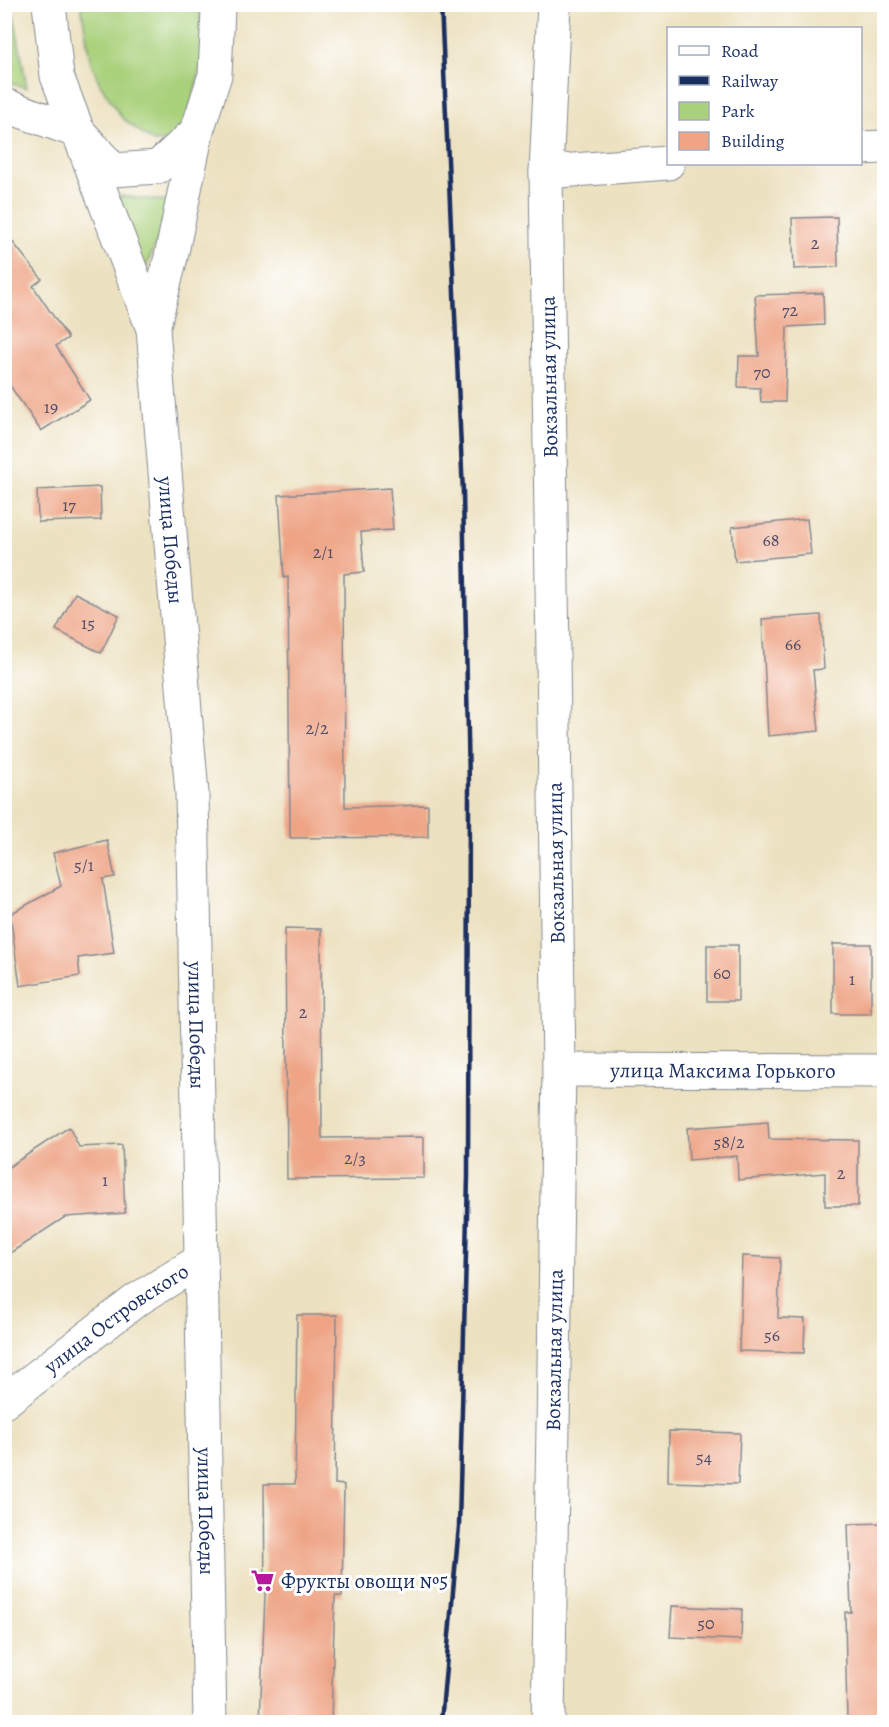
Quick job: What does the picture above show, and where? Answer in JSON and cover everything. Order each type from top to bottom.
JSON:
[{"type":"street","name":"улица Победы","points":[[50,4],[57,76],[153,329],[192,794],[210,1722]]},
{"type":"street","name":"Вокзальная улица","points":[[548,1722],[559,1070],[546,172],[555,4]]},
{"type":"street","name":"улица Победы","points":[[153,329],[171,257],[197,131],[215,75],[218,6]]},
{"type":"street","points":[[4,105],[79,132],[113,170],[158,167],[197,131]]},
{"type":"street","points":[[862,148],[885,147]]},
{"type":"street","points":[[546,172],[667,163]]},
{"type":"street","name":"улица Максима Горького","points":[[559,1070],[885,1071]]},
{"type":"street","name":"улица Островского","points":[[4,1402],[135,1301],[201,1260]]},
{"type":"green space","points":[[81,5],[199,5],[204,53],[187,122],[170,141],[153,142],[121,117],[100,84],[90,60]]},
{"type":"green space","points":[[14,15],[27,88],[5,82],[5,21]]},
{"type":"green space","points":[[118,196],[173,202],[144,272]]},
{"type":"building","points":[[837,217],[838,267],[794,269],[792,218]]},
{"type":"building","points":[[4,231],[42,279],[33,286],[68,338],[56,346],[90,400],[41,431],[4,377]]},
{"type":"building","points":[[823,293],[824,325],[787,327],[785,402],[761,402],[760,388],[738,387],[739,356],[759,356],[755,295]]},
{"type":"building","points":[[100,487],[101,520],[38,522],[37,490]]},
{"type":"building","points":[[390,488],[393,530],[361,532],[364,572],[344,574],[345,807],[428,805],[428,837],[290,838],[288,577],[284,578],[279,495]]},
{"type":"building","points":[[807,519],[811,554],[735,561],[732,527]]},
{"type":"building","points":[[75,593],[119,615],[101,653],[56,630]]},
{"type":"building","points":[[821,615],[824,669],[813,670],[819,731],[768,736],[762,619]]},
{"type":"building","points":[[107,840],[115,877],[103,879],[114,953],[78,958],[80,976],[20,986],[10,914],[61,886],[53,853]]},
{"type":"building","points":[[285,928],[321,929],[322,1138],[424,1137],[424,1178],[287,1179]]},
{"type":"building","points":[[833,944],[871,944],[871,1014],[833,1014]]},
{"type":"building","points":[[707,945],[738,945],[738,1001],[707,1001]]},
{"type":"building","points":[[768,1122],[769,1139],[858,1140],[858,1206],[825,1206],[825,1173],[738,1180],[737,1156],[689,1160],[687,1128]]},
{"type":"building","points":[[69,1127],[79,1147],[122,1145],[125,1213],[65,1217],[4,1257],[4,1170]]},
{"type":"building","points":[[742,1256],[780,1258],[778,1318],[805,1319],[804,1353],[739,1351]]},
{"type":"building","points":[[297,1315],[337,1315],[335,1484],[344,1485],[342,1596],[335,1596],[331,1722],[260,1722],[265,1595],[264,1484],[295,1484]]},
{"type":"building","points":[[669,1431],[740,1433],[738,1484],[668,1482]]},
{"type":"building","points":[[885,1523],[885,1722],[847,1722],[845,1612],[851,1612],[848,1524]]},
{"type":"building","points":[[672,1606],[742,1609],[741,1640],[670,1637]]},
{"type":"railway","points":[[441,4],[463,493],[469,784],[468,1176],[459,1526],[441,1722]]},
{"type":"place","name":"Фрукты овощи №5","points":[[263,1581]]}]
